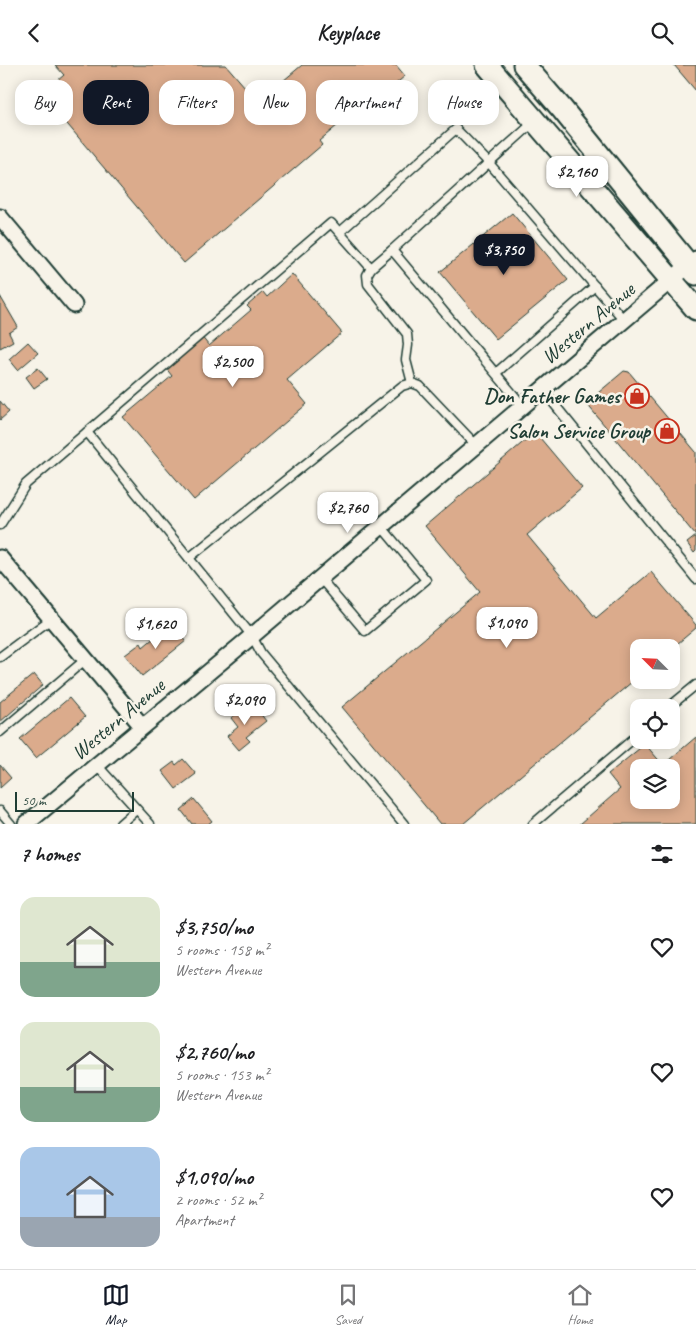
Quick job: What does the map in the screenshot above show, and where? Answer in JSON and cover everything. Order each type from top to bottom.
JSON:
[{"type":"main road","points":[[487,65],[696,309]]},
{"type":"main road","points":[[524,65],[694,266]]},
{"type":"street","points":[[0,217],[74,305]]},
{"type":"street","name":"Western Avenue","points":[[26,824],[252,636],[624,320],[672,280],[694,266]]},
{"type":"street","points":[[0,558],[142,726]]},
{"type":"lane","points":[[412,383],[406,360],[408,334],[368,283],[367,275],[371,268],[535,122]]},
{"type":"lane","points":[[340,233],[456,129],[489,163],[624,320]]},
{"type":"lane","points":[[0,525],[26,484],[332,223],[371,268]]},
{"type":"lane","points":[[392,249],[523,406]]},
{"type":"lane","points":[[496,373],[595,286]]},
{"type":"lane","points":[[189,558],[402,386],[412,383],[420,386],[476,445]]},
{"type":"lane","points":[[542,389],[696,579]]},
{"type":"lane","points":[[87,432],[252,636],[261,653],[404,824]]},
{"type":"lane","points":[[320,578],[365,631],[426,579],[380,526]]},
{"type":"lane","points":[[0,657],[52,619]]},
{"type":"lane","points":[[0,732],[86,659]]},
{"type":"lane","points":[[679,699],[696,685]]},
{"type":"lane","points":[[533,824],[630,742]]},
{"type":"lane","points":[[97,765],[150,824]]},
{"type":"lane","points":[[120,824],[136,810]]},
{"type":"lane","points":[[0,811],[11,824]]},
{"type":"building","points":[[55,65],[226,65],[244,86],[244,125],[306,125],[306,80],[284,80],[302,65],[396,65],[405,76],[400,80],[316,80],[316,125],[338,125],[319,141],[322,145],[184,263],[68,125],[73,125],[73,80],[58,80],[64,75]]},
{"type":"building","points":[[674,65],[696,65],[696,91]]},
{"type":"building","points":[[512,213],[568,280],[496,339],[440,272]]},
{"type":"building","points":[[292,274],[342,333],[287,380],[307,404],[194,500],[123,417],[172,376],[165,367],[201,336],[209,346],[251,310],[247,306],[263,292],[267,297]]},
{"type":"building","points":[[0,296],[18,327],[9,333],[13,341],[0,348]]},
{"type":"building","points":[[28,342],[38,353],[18,370],[9,359]]},
{"type":"building","points":[[38,368],[47,379],[34,388],[26,377]]},
{"type":"building","points":[[624,371],[629,372],[696,452],[696,536],[586,403]]},
{"type":"building","points":[[0,401],[9,412],[0,420]]},
{"type":"building","points":[[535,432],[582,488],[527,535],[596,618],[651,572],[696,625],[696,628],[680,641],[680,639],[630,639],[630,684],[463,824],[440,824],[342,707],[480,592],[425,526]]},
{"type":"building","points":[[696,536],[696,551],[694,553],[687,543]]},
{"type":"building","points":[[172,623],[186,641],[142,676],[125,655],[141,643],[143,647]]},
{"type":"building","points":[[34,674],[43,685],[0,722],[0,702]]},
{"type":"building","points":[[69,698],[85,717],[36,758],[20,739]]},
{"type":"building","points":[[247,704],[253,712],[257,709],[266,721],[246,737],[250,741],[239,750],[227,736],[238,727],[231,718]]},
{"type":"building","points":[[696,737],[696,824],[580,824],[620,789],[608,774],[639,749],[649,749],[658,759],[630,759],[630,809],[680,809],[680,759],[670,759]]},
{"type":"building","points":[[183,759],[196,774],[176,789],[162,771],[174,762],[176,765]]},
{"type":"building","points":[[0,765],[11,778],[0,788]]},
{"type":"building","points":[[194,799],[212,821],[208,824],[192,824],[181,810]]},
{"type":"place","name":"Don Father Games","points":[[637,396]]},
{"type":"place","name":"Salon Service Group","points":[[667,431]]}]
